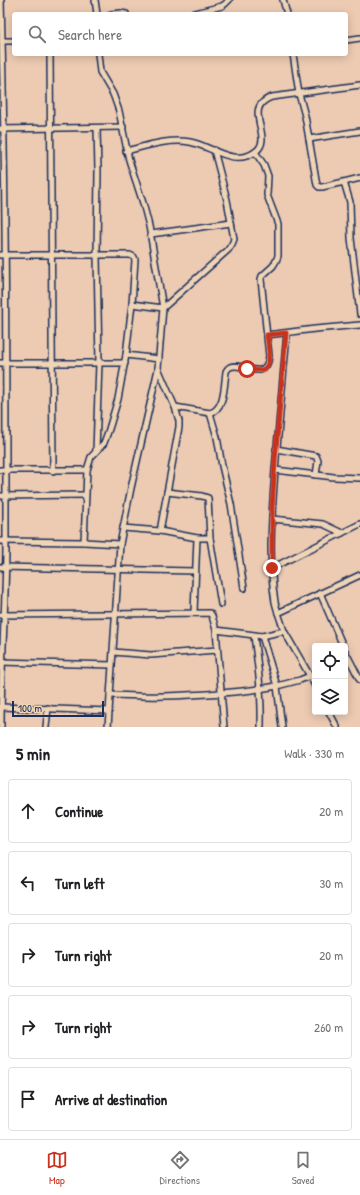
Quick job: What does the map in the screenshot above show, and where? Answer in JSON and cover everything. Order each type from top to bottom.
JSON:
[{"type":"street","points":[[1,0],[3,255],[3,567],[1,727]]},
{"type":"street","points":[[95,0],[97,12]]},
{"type":"street","points":[[199,12],[222,6],[229,0]]},
{"type":"street","points":[[284,0],[287,12]]},
{"type":"street","points":[[348,40],[360,38]]},
{"type":"street","points":[[2,41],[12,41]]},
{"type":"street","points":[[50,56],[53,471]]},
{"type":"street","points":[[98,56],[100,72],[113,94],[119,111],[126,150],[151,234],[163,308],[158,368],[120,544],[108,727]]},
{"type":"street","points":[[293,56],[299,94],[305,116],[318,186],[322,187],[360,178]]},
{"type":"street","points":[[126,150],[178,141],[190,142],[214,150],[226,156],[245,156],[255,152],[259,148],[262,136],[258,107],[264,100],[272,97],[360,84]]},
{"type":"street","points":[[2,129],[123,127]]},
{"type":"street","points":[[96,128],[98,170],[97,254],[99,362],[96,451]]},
{"type":"street","points":[[309,139],[360,131]]},
{"type":"street","points":[[132,304],[163,308],[228,250],[232,244],[234,239],[232,223],[214,150]]},
{"type":"street","points":[[175,407],[210,413],[214,412],[218,409],[221,403],[226,372],[230,367],[259,370],[264,369],[267,366],[270,356],[260,279],[271,269],[278,256],[278,224],[267,195],[268,176],[264,165],[255,152]]},
{"type":"street","points":[[344,182],[350,202],[352,249],[360,314]]},
{"type":"street","points":[[151,234],[232,223]]},
{"type":"street","points":[[3,255],[130,255],[134,257],[135,260],[126,355],[118,399],[104,443],[90,460],[87,470],[84,542]]},
{"type":"street","points":[[267,335],[360,325]]},
{"type":"street","points":[[286,333],[276,449],[272,519],[272,568],[275,602],[284,631],[312,680]]},
{"type":"street","points":[[126,355],[159,359]]},
{"type":"street","points":[[3,363],[125,363]]},
{"type":"street","points":[[158,368],[175,407],[179,428],[160,531]]},
{"type":"street","points":[[210,413],[217,437],[231,504],[244,588]]},
{"type":"street","points":[[276,449],[316,456],[318,461],[316,475]]},
{"type":"street","points":[[3,470],[87,470]]},
{"type":"street","points":[[275,470],[360,478]]},
{"type":"street","points":[[167,492],[208,498],[210,538],[221,604]]},
{"type":"street","points":[[3,496],[85,495]]},
{"type":"street","points":[[272,519],[323,524],[342,533]]},
{"type":"street","points":[[272,568],[360,524]]},
{"type":"street","points":[[123,528],[160,531],[197,538],[210,538]]},
{"type":"street","points":[[194,612],[197,538]]},
{"type":"street","points":[[3,541],[120,544]]},
{"type":"street","points":[[3,567],[195,571]]},
{"type":"street","points":[[278,613],[360,574]]},
{"type":"street","points":[[320,593],[342,643]]},
{"type":"street","points":[[2,615],[211,613],[216,630],[224,727]]},
{"type":"street","points":[[216,630],[254,636],[262,636],[284,631]]},
{"type":"street","points":[[254,636],[262,703],[261,727]]},
{"type":"street","points":[[262,636],[276,686],[282,727]]},
{"type":"street","points":[[113,652],[151,655],[217,650]]},
{"type":"street","points":[[348,657],[360,680]]},
{"type":"street","points":[[1,662],[112,665]]},
{"type":"street","points":[[110,695],[162,696],[260,689],[310,676]]},
{"type":"street","points":[[1,707],[109,710]]},
{"type":"street","points":[[46,727],[48,708]]},
{"type":"street","points":[[331,715],[337,727]]},
{"type":"route","points":[[247,369],[264,369],[269,363],[270,356],[267,335],[286,333],[272,509],[272,568]]}]
